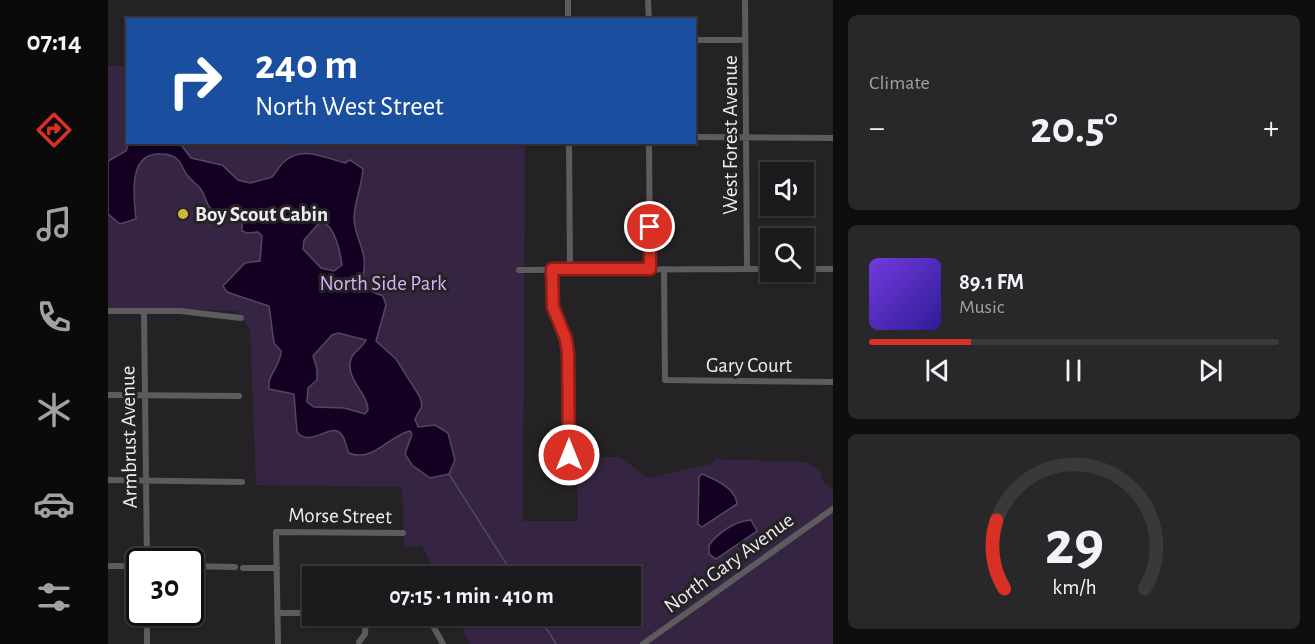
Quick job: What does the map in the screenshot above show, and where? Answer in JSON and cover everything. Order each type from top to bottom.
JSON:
[{"type":"street","points":[[568,0],[568,18]]},
{"type":"street","points":[[648,0],[649,18]]},
{"type":"street","name":"West Forest Avenue","points":[[745,0],[747,269]]},
{"type":"street","points":[[696,40],[746,40]]},
{"type":"street","points":[[696,137],[833,138]]},
{"type":"street","points":[[569,144],[570,269]]},
{"type":"street","points":[[649,144],[650,269]]},
{"type":"street","points":[[552,269],[553,307],[566,339],[568,353],[569,455]]},
{"type":"street","name":"Gary Court","points":[[664,269],[665,380],[833,382]]},
{"type":"street","points":[[519,270],[760,269]]},
{"type":"street","points":[[814,269],[833,269]]},
{"type":"street","points":[[108,311],[180,311],[240,318]]},
{"type":"street","name":"Armbrust Avenue","points":[[144,312],[147,548]]},
{"type":"street","points":[[108,394],[239,396]]},
{"type":"street","points":[[108,480],[242,482]]},
{"type":"street","name":"North Gary Avenue","points":[[644,644],[833,509]]},
{"type":"street","name":"Morse Street","points":[[277,568],[276,532],[403,533]]},
{"type":"street","points":[[108,566],[126,566]]},
{"type":"street","points":[[204,566],[277,568],[278,644]]},
{"type":"street","points":[[277,613],[302,613]]},
{"type":"street","points":[[147,626],[147,644]]},
{"type":"street","points":[[359,642],[364,634],[365,626]]},
{"type":"street","points":[[433,626],[443,644]]},
{"type":"green space","name":"North Side Park","points":[[108,66],[126,66],[126,144],[525,144],[523,521],[578,521],[577,457],[620,457],[648,478],[711,464],[715,459],[805,462],[820,471],[823,482],[833,489],[833,644],[470,644],[461,626],[641,626],[641,566],[432,566],[422,546],[404,547],[402,487],[256,485],[250,329],[237,311],[108,308]]},
{"type":"shaded area","points":[[129,144],[180,144],[191,158],[222,165],[238,180],[250,183],[272,177],[284,162],[298,154],[314,154],[345,163],[350,160],[363,169],[354,219],[364,256],[361,283],[372,292],[383,296],[386,305],[376,341],[396,359],[420,397],[422,406],[415,419],[418,427],[435,425],[448,433],[455,460],[449,474],[430,478],[412,465],[405,454],[412,434],[410,431],[373,451],[357,455],[349,453],[338,431],[309,438],[297,432],[294,394],[269,389],[270,379],[281,351],[274,343],[269,306],[227,292],[223,286],[245,263],[260,261],[262,236],[258,232],[242,231],[242,217],[238,213],[221,213],[211,209],[202,190],[187,175],[179,161],[165,154],[149,156],[142,161],[135,178],[136,219],[120,224],[108,214],[108,161],[126,151]],"holes":[[[321,221],[333,233],[342,265],[334,271],[321,268],[303,249],[304,240]],[[338,333],[366,340],[352,356],[350,363],[352,376],[367,404],[368,410],[365,414],[344,408],[314,407],[307,402],[308,388],[317,380],[317,369],[313,356],[332,335]]]},
{"type":"shaded area","points":[[702,474],[729,489],[737,504],[702,527],[698,524],[699,477]]},
{"type":"shaded area","points":[[751,520],[757,531],[716,559],[709,554],[709,545],[722,532],[739,522]]},
{"type":"waterway","points":[[449,474],[508,566]]},
{"type":"waterway","points":[[545,626],[556,644]]},
{"type":"place","name":"Boy Scout Cabin","points":[[183,214]]},
{"type":"route","points":[[569,455],[568,353],[566,339],[553,307],[552,269],[650,269],[650,227]]}]
